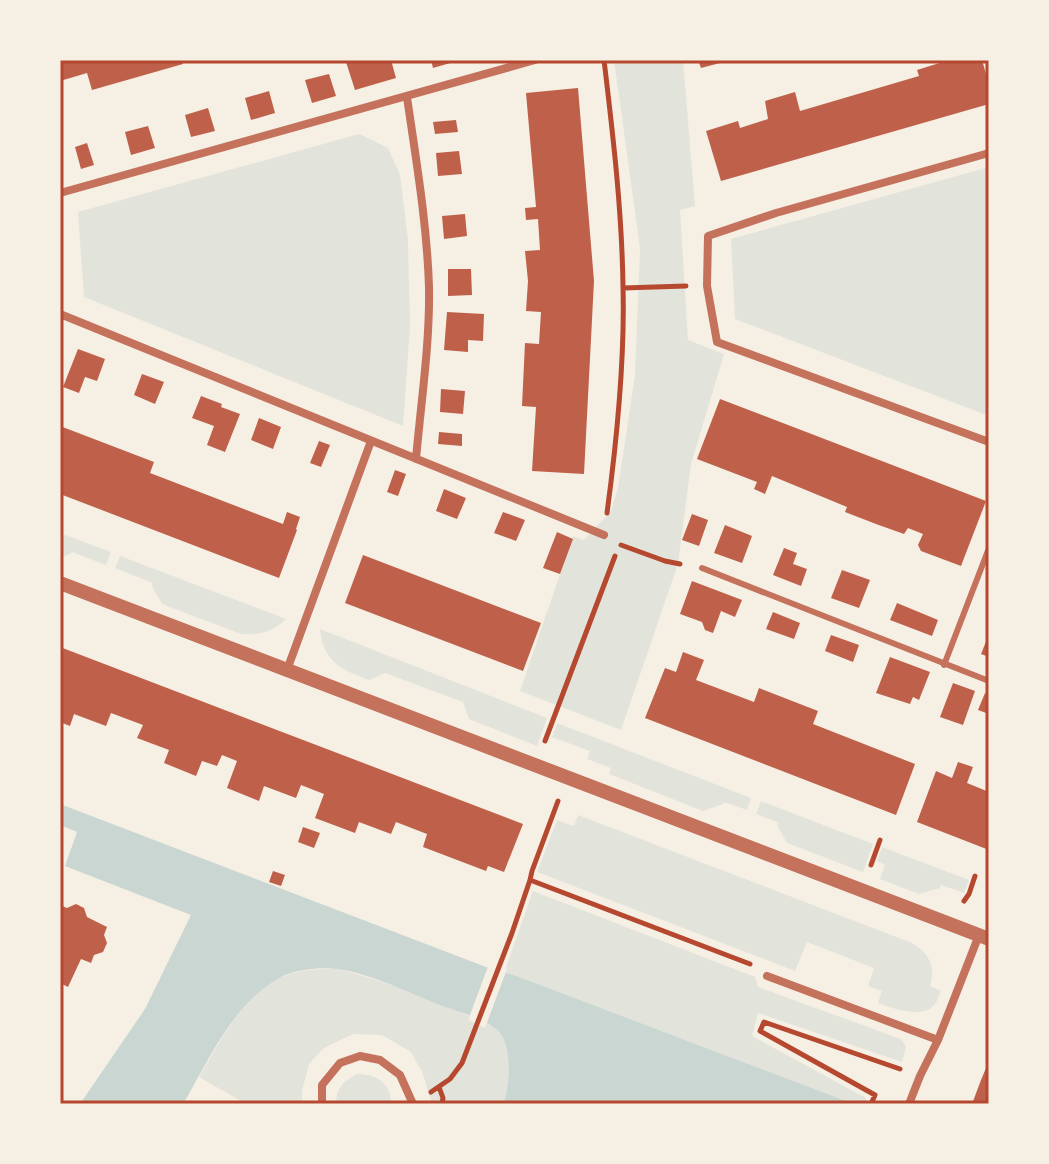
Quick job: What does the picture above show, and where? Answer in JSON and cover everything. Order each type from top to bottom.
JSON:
[{"type":"street","points":[[60,193],[535,60]]},
{"type":"street","points":[[407,97],[423,213],[429,288],[416,459]]},
{"type":"street","points":[[989,153],[776,213],[708,236],[707,286],[717,342],[989,442]]},
{"type":"street","points":[[60,314],[604,535]]},
{"type":"street","points":[[287,670],[371,441]]},
{"type":"street","points":[[60,583],[984,937],[909,1104]]},
{"type":"street","points":[[767,976],[938,1040]]},
{"type":"street","points":[[322,1104],[322,1085],[340,1063],[360,1056],[380,1060],[400,1075],[413,1104]]},
{"type":"lane","points":[[944,665],[989,548]]},
{"type":"lane","points":[[702,568],[989,681]]},
{"type":"path","points":[[604,60],[617,166],[623,288],[616,452],[604,535],[620,545],[665,561],[702,568]]},
{"type":"path","points":[[623,288],[707,286]]},
{"type":"path","points":[[555,716],[620,545]]},
{"type":"path","points":[[442,1104],[439,1087],[450,1079],[462,1063],[558,802],[560,775]]},
{"type":"path","points":[[530,880],[758,967],[767,976]]},
{"type":"path","points":[[871,1104],[875,1095],[760,1031],[764,1022],[920,1076]]},
{"type":"shaded area","points":[[614,60],[683,60],[695,206],[680,210],[688,340],[724,354],[691,464],[678,564],[621,730],[520,691],[573,536],[584,540],[611,511],[618,488],[635,375],[640,248]]},
{"type":"shaded area","points":[[359,134],[388,148],[400,175],[408,240],[410,326],[403,426],[84,297],[78,212]]},
{"type":"shaded area","points":[[989,167],[989,416],[735,319],[731,239]]},
{"type":"shaded area","points":[[60,533],[111,552],[106,565],[72,552],[60,558]]},
{"type":"shaded area","points":[[120,556],[286,619],[265,632],[241,634],[162,604],[153,583],[115,568]]},
{"type":"shaded area","points":[[320,629],[547,718],[537,746],[469,719],[463,702],[385,673],[369,680],[342,668],[329,657]]},
{"type":"shaded area","points":[[557,723],[751,798],[747,810],[724,802],[703,811],[609,774],[611,768],[587,759],[590,751],[552,737]]},
{"type":"shaded area","points":[[761,801],[873,844],[863,872],[787,843],[778,822],[756,814]]},
{"type":"shaded area","points":[[60,804],[854,1104],[503,1104],[508,1054],[501,1035],[491,1025],[376,979],[324,968],[283,976],[250,1000],[225,1032],[183,1104],[80,1104],[145,1009],[191,915],[65,866],[77,832],[60,825]]},
{"type":"shaded area","points":[[578,815],[912,943],[930,961],[930,986],[941,991],[937,1001],[930,1009],[923,1011],[891,1008],[878,1003],[882,991],[868,986],[874,968],[807,942],[795,971],[537,872],[557,820],[574,826]]},
{"type":"shaded area","points":[[882,847],[969,880],[964,893],[941,885],[919,894],[880,879],[885,865],[877,861]]},
{"type":"shaded area","points":[[533,891],[755,977],[758,987],[901,1039],[906,1047],[902,1062],[758,1013],[752,1036],[866,1098],[865,1104],[854,1104],[504,973]]},
{"type":"shaded area","points":[[336,969],[408,991],[497,1029],[508,1057],[503,1104],[432,1104],[423,1074],[411,1052],[382,1035],[353,1034],[324,1048],[309,1064],[302,1104],[246,1104],[199,1077],[235,1018],[258,992],[293,973]]},
{"type":"shaded area","points":[[357,1074],[382,1081],[391,1104],[336,1104],[341,1086]]},
{"type":"pier","points":[[489,964],[507,969],[485,1028],[468,1020]]},
{"type":"building","points":[[60,60],[181,60],[183,64],[92,90],[87,73],[60,81]]},
{"type":"building","points":[[391,60],[396,78],[355,90],[346,62]]},
{"type":"building","points":[[431,60],[457,60],[457,61],[433,68]]},
{"type":"building","points":[[698,60],[719,60],[720,63],[701,68]]},
{"type":"building","points":[[949,60],[982,60],[989,84],[989,104],[721,181],[706,131],[738,121],[740,128],[768,119],[765,101],[795,92],[800,111],[919,76],[917,70]]},
{"type":"building","points":[[329,74],[336,96],[312,103],[305,80]]},
{"type":"building","points":[[578,88],[594,281],[584,474],[532,471],[536,407],[522,406],[525,343],[539,344],[541,312],[526,311],[528,281],[525,251],[540,250],[538,219],[526,220],[525,208],[536,207],[526,93]]},
{"type":"building","points":[[269,91],[275,113],[251,120],[245,98]]},
{"type":"building","points":[[208,108],[215,131],[191,137],[185,115]]},
{"type":"building","points":[[456,120],[458,132],[435,134],[433,122]]},
{"type":"building","points":[[148,126],[155,148],[131,155],[125,132]]},
{"type":"building","points":[[87,143],[94,165],[81,169],[75,147]]},
{"type":"building","points":[[459,151],[462,174],[438,176],[436,153]]},
{"type":"building","points":[[465,214],[467,236],[444,239],[442,216]]},
{"type":"building","points":[[448,269],[471,269],[472,295],[448,296]]},
{"type":"building","points":[[447,312],[484,314],[483,341],[468,340],[468,352],[444,350]]},
{"type":"building","points":[[78,349],[105,359],[97,381],[85,377],[79,393],[63,387]]},
{"type":"building","points":[[142,374],[164,382],[155,404],[134,395]]},
{"type":"building","points":[[441,389],[465,391],[463,414],[440,412]]},
{"type":"building","points":[[201,396],[240,414],[225,452],[207,445],[214,426],[192,418]]},
{"type":"building","points":[[720,399],[986,501],[961,566],[921,551],[918,545],[923,534],[908,528],[904,534],[876,524],[845,512],[847,507],[772,476],[765,494],[754,489],[757,482],[697,459]]},
{"type":"building","points":[[259,418],[281,427],[273,449],[251,440]]},
{"type":"building","points":[[60,426],[154,462],[150,473],[283,524],[287,512],[300,517],[279,578],[60,494]]},
{"type":"building","points":[[439,432],[462,434],[462,446],[438,444]]},
{"type":"building","points":[[319,441],[330,445],[321,467],[310,463]]},
{"type":"building","points":[[395,470],[406,474],[398,496],[387,492]]},
{"type":"building","points":[[444,489],[466,498],[457,519],[436,511]]},
{"type":"building","points":[[503,512],[525,520],[516,541],[494,533]]},
{"type":"building","points":[[692,514],[708,520],[699,546],[682,540]]},
{"type":"building","points":[[725,525],[752,536],[742,563],[714,553]]},
{"type":"building","points":[[557,532],[573,539],[560,574],[543,568]]},
{"type":"building","points":[[784,548],[797,553],[793,564],[807,569],[801,586],[773,575]]},
{"type":"building","points":[[363,555],[541,623],[523,671],[345,603]]},
{"type":"building","points":[[842,570],[870,580],[859,608],[831,598]]},
{"type":"building","points":[[692,581],[742,600],[735,617],[721,611],[713,633],[705,630],[702,622],[680,614]]},
{"type":"building","points":[[897,603],[938,620],[932,636],[890,620]]},
{"type":"building","points":[[773,612],[800,623],[794,639],[766,629]]},
{"type":"building","points":[[989,634],[989,657],[981,654]]},
{"type":"building","points":[[831,635],[859,645],[853,662],[825,651]]},
{"type":"building","points":[[60,647],[523,824],[504,872],[488,866],[486,871],[423,847],[427,834],[396,822],[391,834],[359,822],[355,833],[315,818],[324,794],[301,785],[296,798],[264,786],[259,801],[227,788],[237,761],[222,755],[217,766],[202,761],[196,776],[164,763],[169,750],[137,738],[143,725],[111,713],[106,726],[74,714],[70,726],[60,722]]},
{"type":"building","points":[[683,652],[704,660],[696,680],[754,702],[759,688],[818,711],[813,724],[915,764],[896,815],[645,718],[665,668],[676,672]]},
{"type":"building","points":[[890,657],[930,672],[919,700],[913,697],[910,704],[876,693]]},
{"type":"building","points":[[953,683],[975,691],[963,725],[940,717]]},
{"type":"building","points":[[985,693],[989,695],[989,714],[978,710]]},
{"type":"building","points":[[958,762],[973,767],[967,783],[989,792],[989,850],[917,822],[936,771],[952,778]]},
{"type":"building","points":[[303,827],[320,833],[314,848],[298,842]]},
{"type":"building","points":[[273,871],[285,875],[281,886],[269,882]]},
{"type":"building","points":[[76,904],[84,908],[87,917],[107,927],[104,935],[107,943],[103,952],[94,955],[91,963],[81,959],[68,987],[60,983],[60,905],[67,908]]},
{"type":"building","points":[[989,1061],[989,1104],[972,1104],[981,1080]]}]
